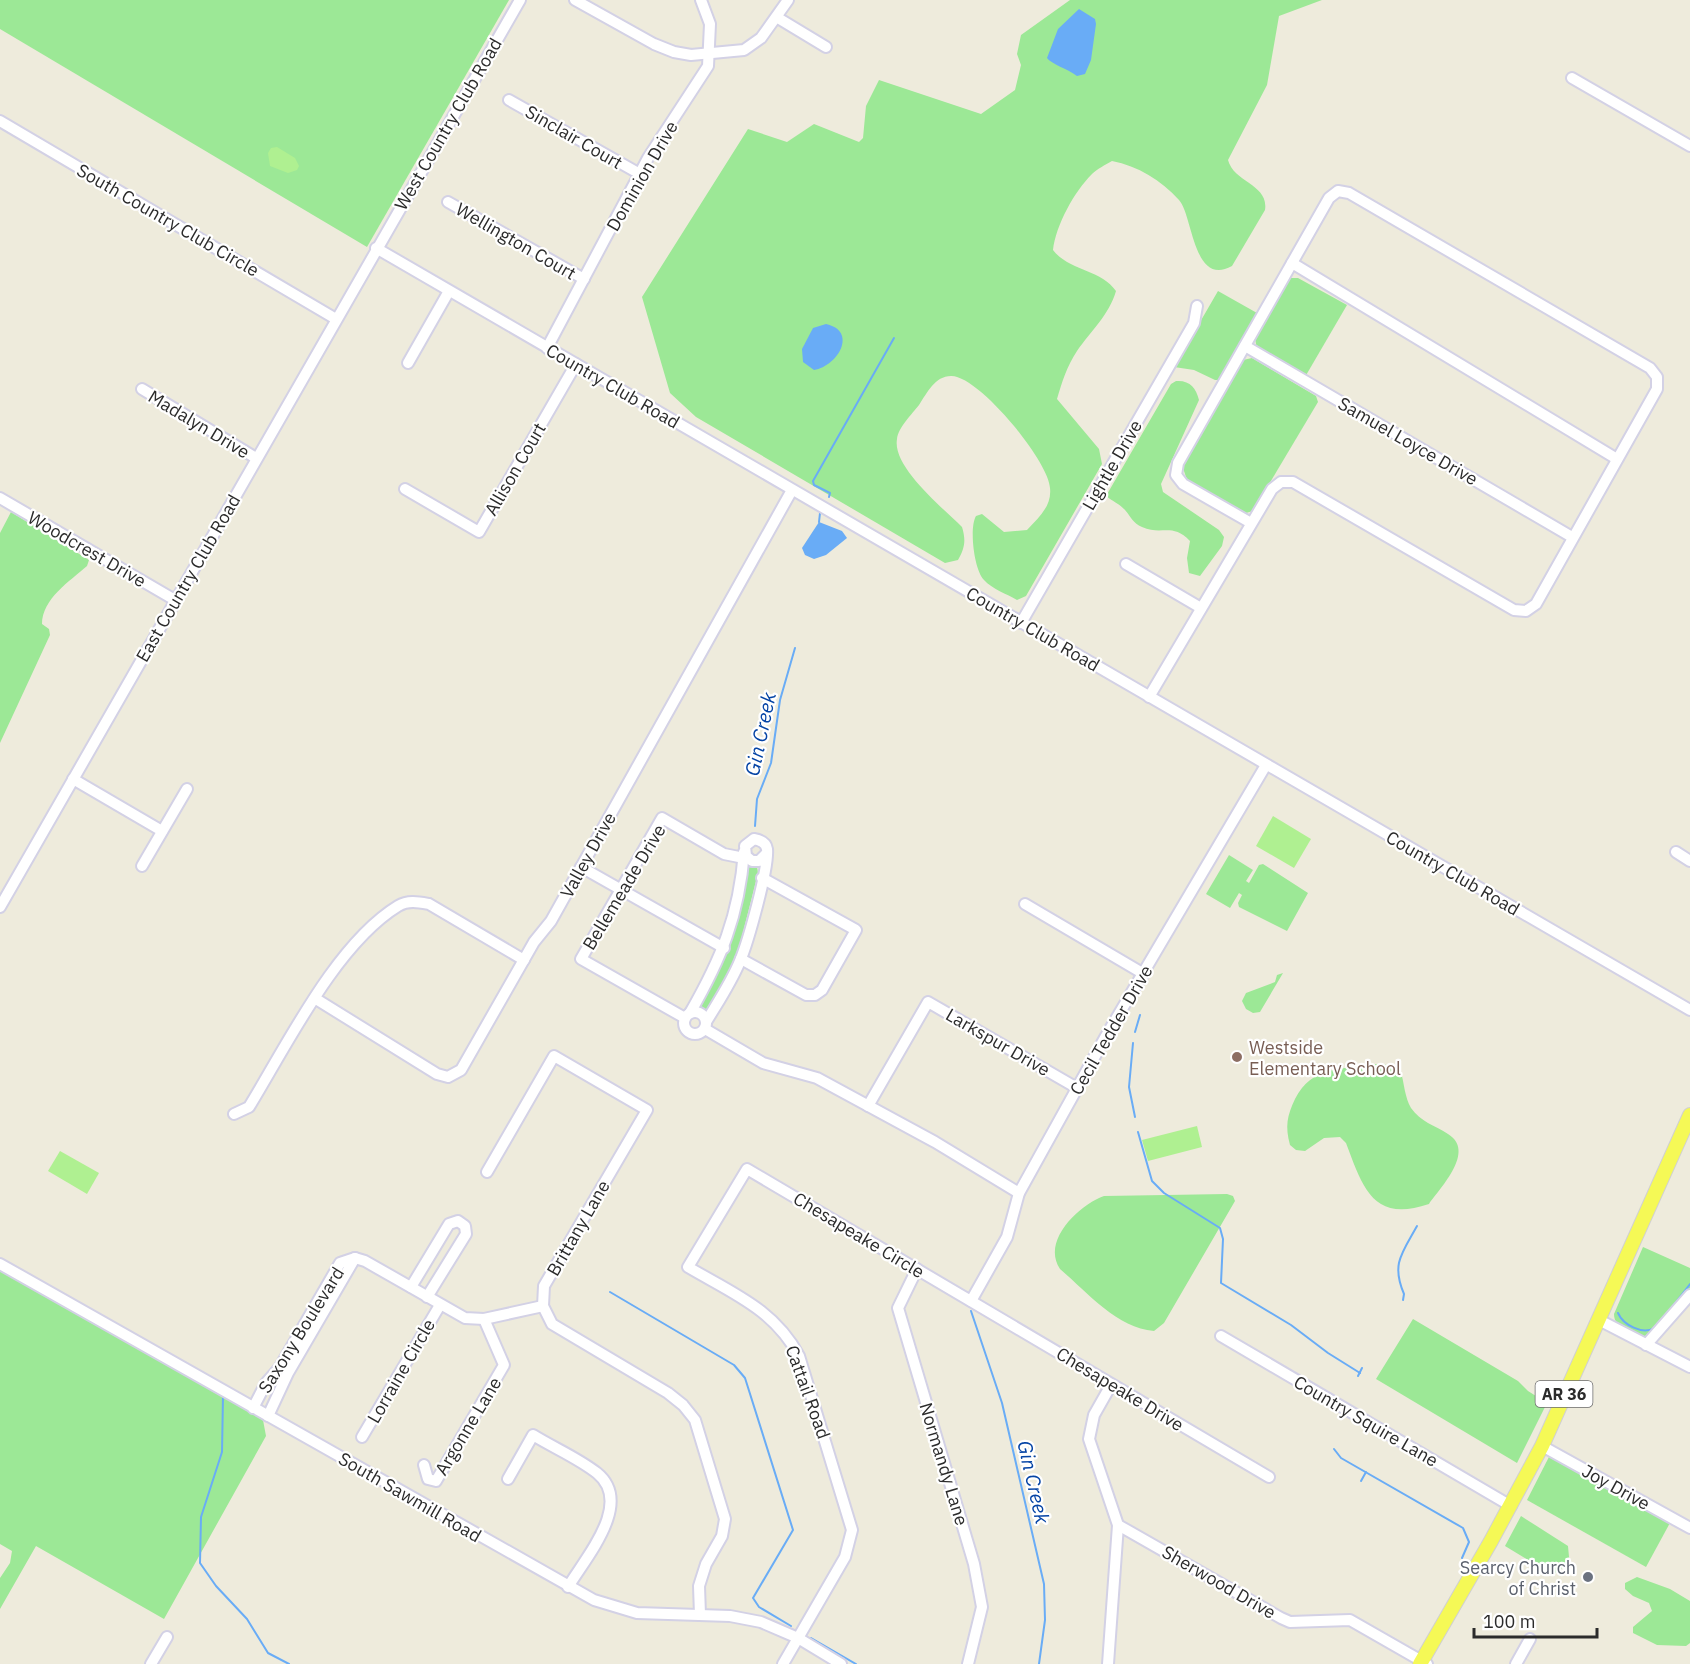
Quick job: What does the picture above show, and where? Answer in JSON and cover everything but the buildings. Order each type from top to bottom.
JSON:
[{"type":"main road","name":"AR 36","points":[[1423,1663],[1542,1446],[1690,1115]]},
{"type":"street","name":"West Country Club Road","points":[[376,248],[520,0]]},
{"type":"street","points":[[575,0],[654,44],[674,52],[691,55],[744,50],[761,38],[778,18],[788,0]]},
{"type":"street","name":"Dominion Drive","points":[[547,348],[640,174],[708,66],[710,24],[701,0]]},
{"type":"street","points":[[778,18],[826,46]]},
{"type":"street","points":[[1572,78],[1690,146]]},
{"type":"street","name":"Sinclair Court","points":[[509,100],[640,174]]},
{"type":"street","name":"South Country Club Circle","points":[[0,122],[336,319]]},
{"type":"street","points":[[1149,697],[1251,523],[1272,489],[1281,482],[1293,482],[1514,610],[1526,611],[1536,604],[1657,389],[1657,377],[1650,368],[1349,193],[1338,191],[1329,198],[1178,463],[1176,474],[1183,484],[1251,523]]},
{"type":"street","name":"Wellington Court","points":[[448,202],[584,279]]},
{"type":"street","name":"Country Club Road","points":[[376,248],[1690,1010]]},
{"type":"street","name":"East Country Club Road","points":[[0,907],[376,248]]},
{"type":"street","points":[[1292,263],[1617,459]]},
{"type":"street","points":[[408,363],[449,291]]},
{"type":"street","name":"Lightle Drive","points":[[1021,623],[1194,323],[1197,306]]},
{"type":"street","name":"Samuel Loyce Drive","points":[[1245,346],[1572,537]]},
{"type":"street","name":"Allison Court","points":[[405,489],[479,532],[576,364]]},
{"type":"street","name":"Madalyn Drive","points":[[142,389],[256,458]]},
{"type":"street","name":"Valley Drive","points":[[316,999],[437,1074],[448,1077],[461,1070],[524,960],[551,921],[792,490]]},
{"type":"street","name":"Woodcrest Drive","points":[[0,498],[175,600]]},
{"type":"street","points":[[1126,564],[1201,608]]},
{"type":"street","name":"Cecil Tedder Drive","points":[[971,1301],[1007,1237],[1019,1193],[1077,1088],[1266,765]]},
{"type":"street","points":[[73,778],[162,831]]},
{"type":"street","points":[[142,866],[187,789]]},
{"type":"street","name":"Bellemeade Drive","points":[[687,1016],[581,959],[662,818],[724,854],[744,854]]},
{"type":"street","points":[[758,839],[766,846],[767,853],[741,959],[706,1026],[699,1034],[691,1034],[686,1029],[687,1016],[724,948],[736,909],[747,843],[758,839]]},
{"type":"street","points":[[1676,852],[1690,861]]},
{"type":"street","points":[[744,854],[752,861],[759,861],[767,853]]},
{"type":"street","points":[[581,867],[724,948]]},
{"type":"street","points":[[741,959],[806,995],[815,995],[822,990],[856,930],[762,878]]},
{"type":"street","points":[[234,1114],[249,1107],[344,953],[399,905],[415,901],[429,904],[524,960]]},
{"type":"street","points":[[1024,904],[1143,974]]},
{"type":"street","name":"Larkspur Drive","points":[[868,1106],[928,1002],[1077,1088]]},
{"type":"street","points":[[687,1016],[700,1013],[706,1026],[763,1063],[810,1075],[1019,1193]]},
{"type":"street","name":"Brittany Lane","points":[[487,1172],[554,1056],[647,1110],[544,1286],[543,1306]]},
{"type":"street","name":"Chesapeake Circle","points":[[747,1169],[971,1301]]},
{"type":"street","name":"Cattail Road","points":[[747,1169],[688,1267],[771,1317],[791,1341],[799,1356],[850,1519],[851,1540],[845,1557],[783,1664]]},
{"type":"street","points":[[411,1287],[449,1224],[458,1221],[465,1226],[466,1234],[427,1297]]},
{"type":"street","name":"Saxony Boulevard","points":[[253,1408],[266,1383],[280,1367],[340,1263],[355,1258],[465,1318],[484,1319],[543,1306]]},
{"type":"street","name":"Saxony Boulevard","points":[[267,1416],[288,1373],[355,1258]]},
{"type":"street","name":"South Sawmill Road","points":[[0,1264],[594,1600],[637,1613],[730,1616],[761,1622],[798,1638],[841,1664]]},
{"type":"street","name":"Normandy Lane","points":[[917,1269],[898,1308],[974,1564],[982,1607],[968,1664]]},
{"type":"street","points":[[1646,1345],[1690,1295]]},
{"type":"street","name":"Chesapeake Drive","points":[[971,1301],[1269,1477]]},
{"type":"street","name":"Lorraine Circle","points":[[363,1437],[440,1305]]},
{"type":"street","points":[[543,1306],[552,1324],[668,1393],[683,1405],[695,1420],[724,1519],[722,1536],[706,1564],[699,1586],[700,1615]]},
{"type":"street","name":"Argonne Lane","points":[[424,1465],[428,1479],[436,1481],[504,1365],[484,1319]]},
{"type":"street","points":[[1599,1320],[1690,1367]]},
{"type":"street","name":"Country Squire Lane","points":[[1221,1336],[1510,1506]]},
{"type":"street","points":[[1108,1664],[1118,1526],[1089,1439],[1094,1415],[1111,1385]]},
{"type":"street","points":[[508,1479],[533,1435],[589,1468],[605,1481],[610,1491],[611,1510],[568,1587]]},
{"type":"street","name":"Joy Drive","points":[[1542,1446],[1690,1528]]},
{"type":"street","name":"Sherwood Drive","points":[[1118,1526],[1281,1618],[1290,1622],[1350,1620],[1423,1663]]},
{"type":"street","points":[[151,1664],[167,1637]]},
{"type":"street","points":[[1516,1664],[1530,1640]]},
{"type":"green space","points":[[0,0],[509,0],[367,247],[0,29]]},
{"type":"green space","points":[[1070,0],[1322,0],[1279,16],[1267,85],[1228,160],[1231,168],[1257,189],[1265,201],[1265,210],[1232,266],[1219,270],[1209,267],[1196,247],[1184,208],[1179,200],[1157,180],[1131,166],[1112,161],[1099,169],[1085,181],[1067,209],[1053,250],[1067,262],[1102,278],[1116,291],[1104,315],[1073,357],[1057,399],[1099,449],[1102,464],[1026,596],[1017,600],[991,586],[980,575],[974,549],[974,522],[976,516],[982,514],[1004,532],[1027,530],[1047,506],[1050,488],[1047,475],[1025,440],[978,389],[963,379],[951,376],[940,379],[932,386],[906,421],[897,439],[902,462],[910,474],[931,498],[962,527],[964,544],[960,556],[958,560],[945,563],[696,417],[670,393],[642,297],[748,129],[787,142],[814,124],[859,142],[863,138],[866,106],[879,80],[981,114],[1015,90],[1021,65],[1017,54],[1021,35]]},
{"type":"green space","points":[[277,147],[295,158],[299,166],[297,170],[288,173],[270,166],[268,153],[271,148]]},
{"type":"green space","points":[[1289,278],[1298,278],[1347,305],[1305,377],[1257,350],[1255,338]]},
{"type":"green space","points":[[1218,291],[1257,313],[1219,380],[1215,380],[1194,370],[1174,367]]},
{"type":"green space","points":[[1252,358],[1316,396],[1318,402],[1253,511],[1246,513],[1187,480],[1182,465],[1243,360]]},
{"type":"green space","points":[[1176,381],[1192,386],[1199,400],[1161,484],[1163,492],[1219,530],[1224,537],[1222,546],[1200,576],[1189,573],[1187,558],[1190,541],[1184,535],[1178,532],[1142,527],[1134,522],[1123,508],[1106,496],[1171,384]]},
{"type":"green space","points":[[11,512],[89,560],[87,566],[58,591],[47,606],[42,624],[49,629],[50,635],[0,743],[0,533]]},
{"type":"green space","points":[[1273,816],[1311,839],[1294,868],[1256,846]]},
{"type":"green space","points":[[1229,855],[1253,870],[1246,881],[1249,883],[1259,865],[1263,864],[1308,893],[1287,931],[1239,907],[1238,903],[1242,895],[1239,893],[1230,908],[1206,894]]},
{"type":"green space","points":[[753,865],[757,867],[758,873],[736,960],[707,1011],[703,1011],[700,1004],[725,955],[737,921],[748,868]]},
{"type":"green space","points":[[1283,973],[1260,1012],[1253,1013],[1246,1009],[1242,1001],[1246,993],[1275,982],[1277,975]]},
{"type":"green space","points":[[1384,1064],[1401,1072],[1411,1108],[1423,1120],[1456,1141],[1459,1150],[1454,1169],[1429,1204],[1410,1209],[1395,1209],[1373,1198],[1358,1174],[1346,1143],[1340,1137],[1324,1138],[1305,1151],[1296,1150],[1290,1145],[1287,1127],[1290,1111],[1302,1088],[1310,1080],[1328,1071]]},
{"type":"green space","points":[[1197,1126],[1202,1147],[1148,1161],[1142,1140]]},
{"type":"green space","points":[[60,1151],[99,1173],[87,1194],[48,1171]]},
{"type":"green space","points":[[1227,1194],[1233,1196],[1235,1201],[1164,1323],[1154,1331],[1128,1323],[1103,1308],[1060,1269],[1055,1258],[1055,1247],[1066,1225],[1084,1207],[1104,1196]]},
{"type":"green space","points":[[1643,1247],[1690,1268],[1690,1292],[1653,1335],[1644,1338],[1621,1327],[1614,1314]]},
{"type":"green space","points":[[0,1270],[263,1420],[266,1436],[164,1619],[36,1546],[0,1609],[0,1578],[10,1563],[12,1551],[0,1544]]},
{"type":"green space","points":[[1413,1319],[1518,1381],[1528,1391],[1547,1403],[1517,1463],[1376,1379]]},
{"type":"green space","points":[[1551,1453],[1671,1521],[1646,1567],[1527,1500]]},
{"type":"green space","points":[[1521,1516],[1568,1546],[1569,1557],[1560,1571],[1551,1574],[1505,1546]]},
{"type":"green space","points":[[1637,1577],[1670,1589],[1690,1601],[1690,1643],[1686,1646],[1657,1645],[1633,1633],[1633,1627],[1652,1611],[1649,1603],[1633,1596],[1625,1589],[1625,1583]]},
{"type":"water","points":[[1079,9],[1095,19],[1096,24],[1091,60],[1085,74],[1077,76],[1047,58],[1058,29]]},
{"type":"water","points":[[826,324],[836,328],[843,341],[837,356],[823,367],[814,370],[803,362],[802,349],[813,328]]},
{"type":"water","points":[[819,522],[842,531],[847,538],[826,555],[814,559],[805,555],[802,548]]},
{"type":"waterway","points":[[829,497],[830,493],[814,485],[813,481],[894,338]]},
{"type":"waterway","points":[[819,522],[820,513]]},
{"type":"waterway","name":"Gin Creek","points":[[755,826],[757,799],[771,763],[780,700],[795,648]]},
{"type":"waterway","points":[[1135,1032],[1140,1015]]},
{"type":"waterway","points":[[1133,1043],[1129,1087],[1135,1117]]},
{"type":"waterway","points":[[1138,1132],[1152,1181],[1164,1193],[1220,1228],[1223,1239],[1221,1283],[1291,1325],[1328,1353],[1360,1373]]},
{"type":"waterway","points":[[1403,1300],[1404,1294],[1398,1275],[1398,1266],[1403,1251],[1417,1226]]},
{"type":"waterway","points":[[1666,1315],[1690,1284]]},
{"type":"waterway","points":[[610,1292],[734,1365],[745,1378],[793,1530],[753,1598],[759,1607],[791,1626]]},
{"type":"waterway","name":"Gin Creek","points":[[971,1311],[1002,1403],[1044,1584],[1045,1620],[1039,1664]]},
{"type":"waterway","points":[[1618,1313],[1634,1328],[1644,1330],[1654,1328]]},
{"type":"waterway","points":[[1358,1376],[1362,1368]]},
{"type":"waterway","points":[[223,1396],[222,1452],[201,1517],[200,1563],[216,1586],[247,1619],[268,1653],[289,1664]]},
{"type":"waterway","points":[[1334,1449],[1341,1458],[1463,1528],[1469,1542],[1462,1558]]},
{"type":"waterway","points":[[1361,1481],[1366,1472]]},
{"type":"waterway","points":[[811,1638],[856,1664]]},
{"type":"place","name":"Westside Elementary School","points":[[1237,1057]]},
{"type":"place","name":"Searcy Church of Christ","points":[[1588,1577]]}]
